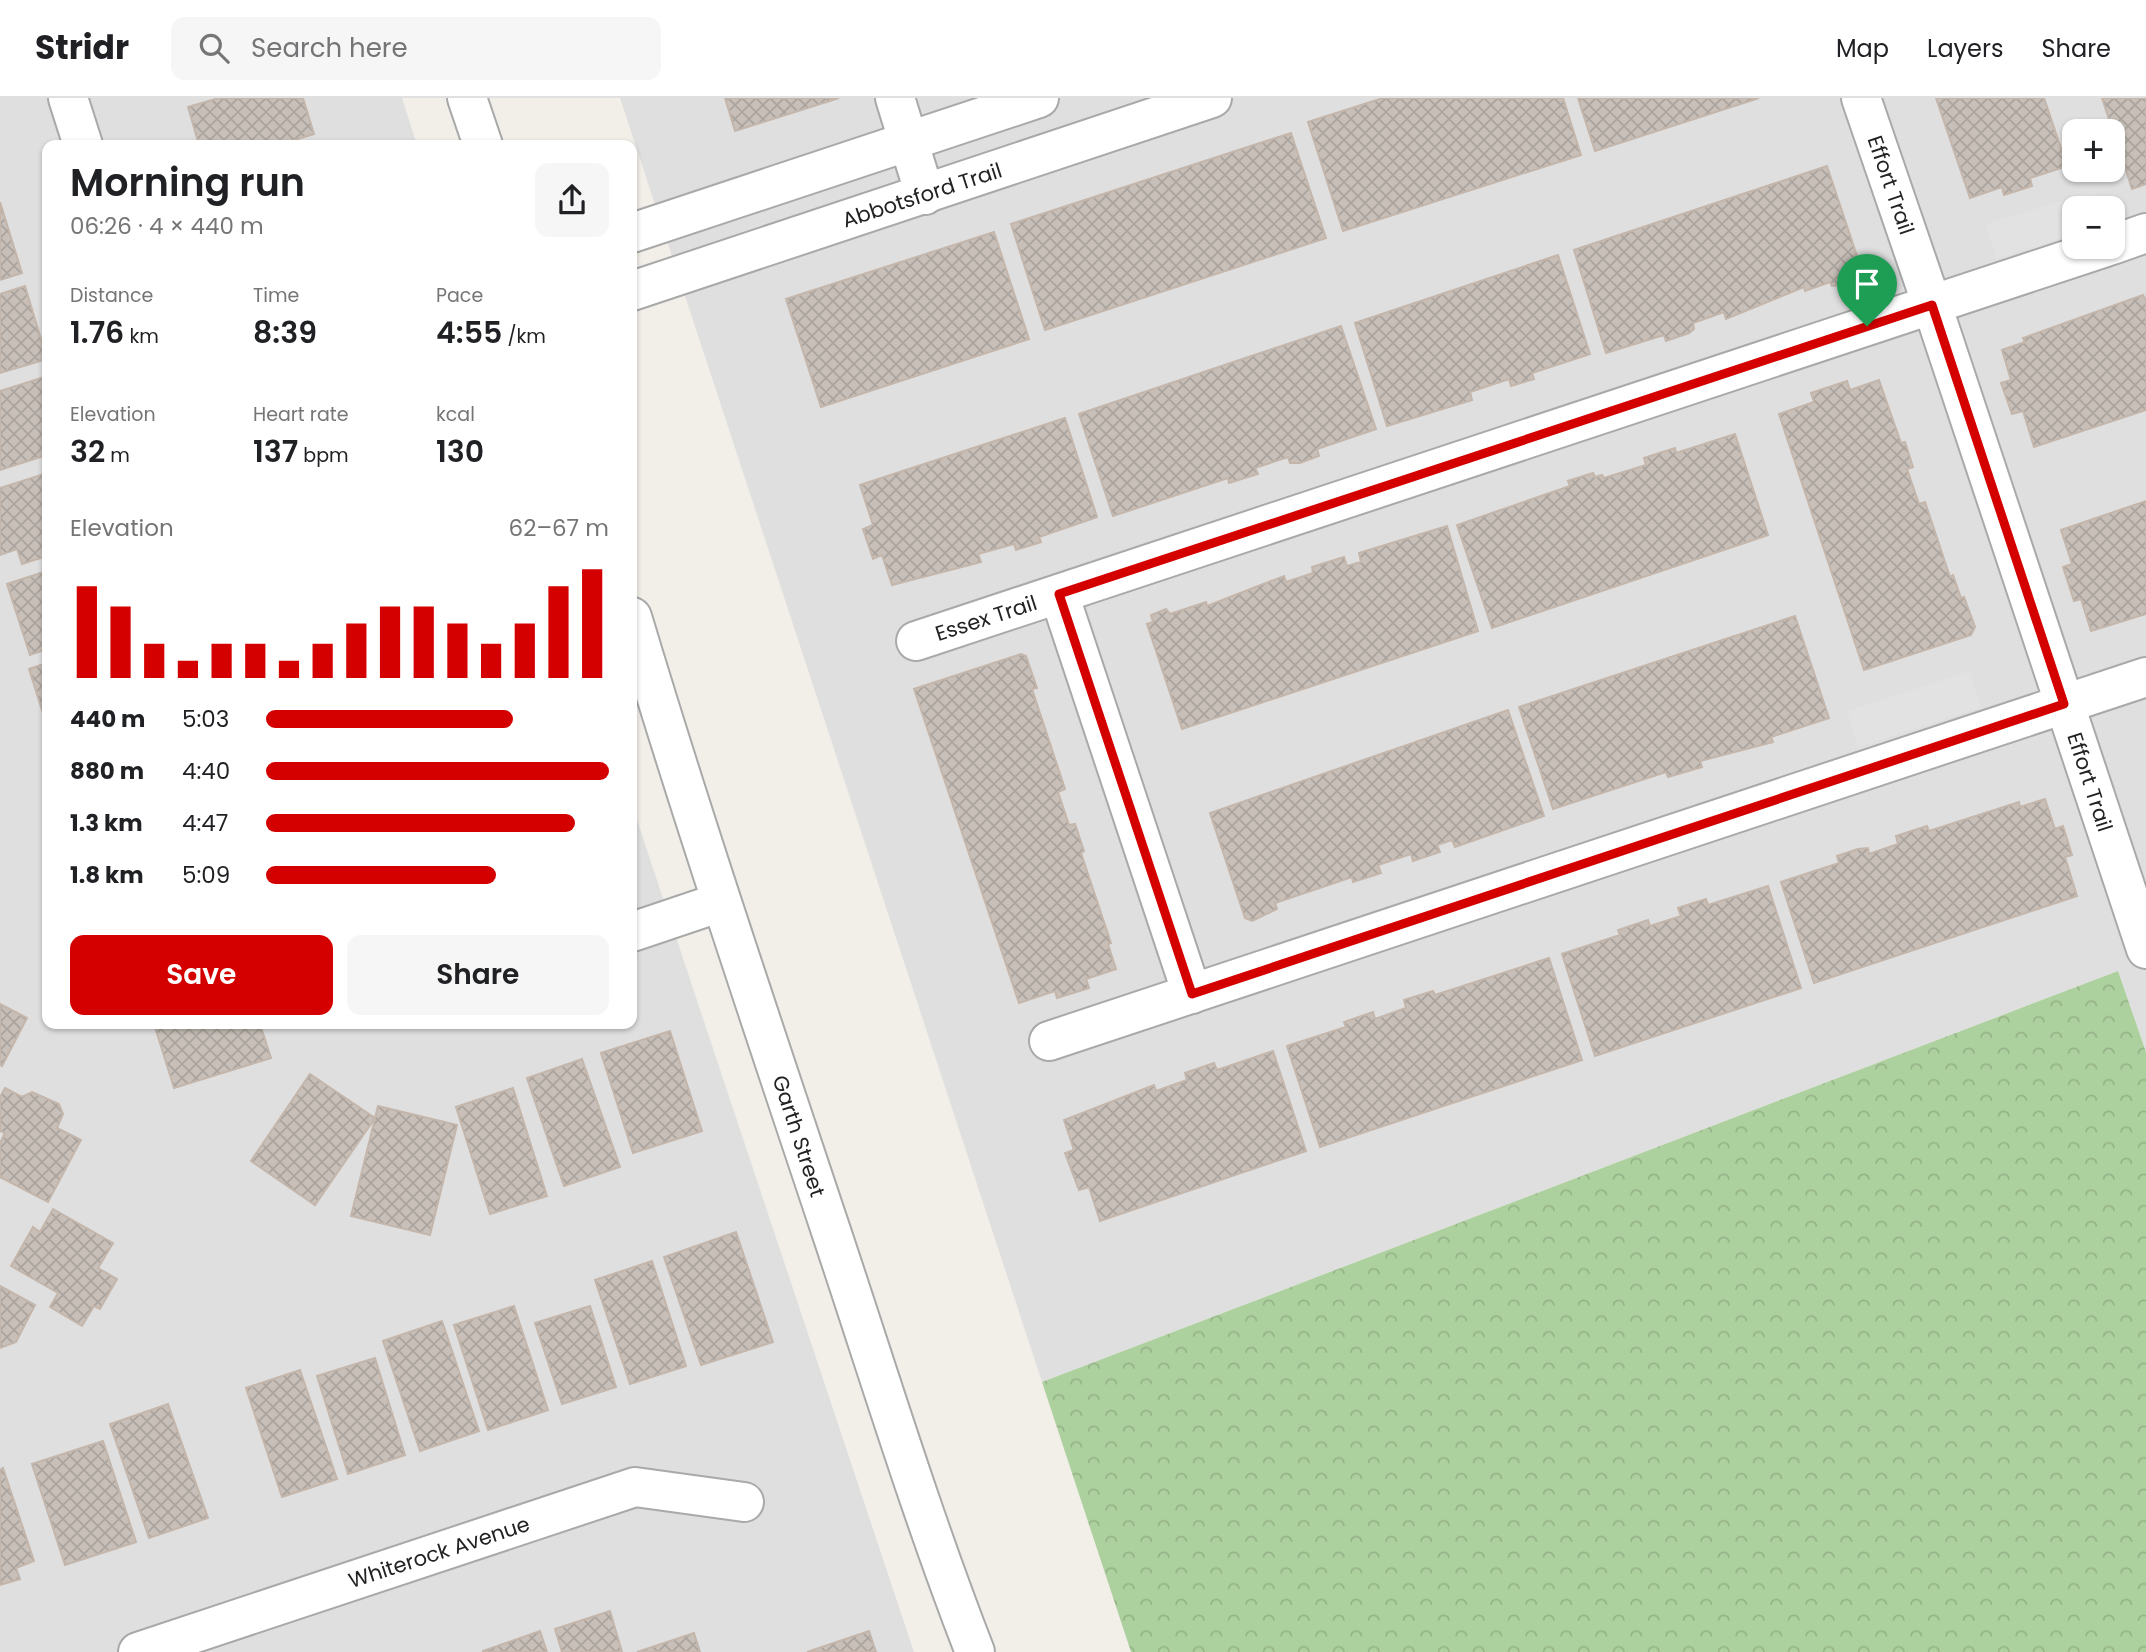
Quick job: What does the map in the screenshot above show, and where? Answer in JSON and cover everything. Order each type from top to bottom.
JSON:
[{"type":"street","points":[[68,98],[81,140]]},
{"type":"street","points":[[467,98],[481,140]]},
{"type":"street","points":[[895,98],[925,195]]},
{"type":"street","points":[[637,231],[1039,98]]},
{"type":"street","name":"Abbotsford Trail","points":[[637,290],[1212,98]]},
{"type":"street","name":"Effort Trail","points":[[1861,98],[2146,949]]},
{"type":"street","points":[[2125,240],[2146,233]]},
{"type":"street","name":"Essex Trail","points":[[916,641],[2070,259]]},
{"type":"street","points":[[1059,594],[1192,994]]},
{"type":"street","name":"Garth Street","points":[[637,634],[721,902],[905,1452],[975,1652]]},
{"type":"street","points":[[1049,1041],[2146,677]]},
{"type":"street","points":[[637,930],[721,902]]},
{"type":"street","name":"Whiterock Avenue","points":[[138,1652],[635,1486],[744,1502]]},
{"type":"shaded area","points":[[0,98],[402,98],[415,140],[42,140],[42,1029],[637,1029],[637,820],[914,1652],[0,1652]]},
{"type":"shaded area","points":[[620,98],[2146,98],[2146,1052],[2118,971],[1042,1382],[637,150],[637,140],[634,140]]},
{"type":"shaded area","points":[[2094,191],[2095,196],[2078,196]]},
{"type":"shaded area","points":[[2062,201],[2062,238],[1996,259],[1986,224]]},
{"type":"shaded area","points":[[1970,671],[1981,707],[1858,747],[1847,711]]},
{"type":"green space","points":[[2118,971],[2146,1052],[2146,1652],[1131,1652],[1042,1382]]},
{"type":"building","points":[[219,98],[303,98],[314,134],[294,140],[198,140],[188,107]]},
{"type":"building","points":[[725,98],[839,98],[735,131]]},
{"type":"building","points":[[1383,98],[1563,98],[1581,155],[1343,231],[1308,122]]},
{"type":"building","points":[[1578,98],[1759,98],[1595,151]]},
{"type":"building","points":[[1936,98],[2044,98],[2062,151],[2062,168],[2030,178],[2032,186],[2004,195],[2002,187],[1970,198]]},
{"type":"building","points":[[2102,98],[2146,98],[2146,184],[2132,189],[2125,168],[2125,119],[2109,119]]},
{"type":"building","points":[[1291,133],[1326,238],[1045,330],[1011,224]]},
{"type":"building","points":[[1827,166],[1862,271],[1858,280],[1832,286],[1830,282],[1805,291],[1804,287],[1726,319],[1724,312],[1693,323],[1694,329],[1689,333],[1666,341],[1664,335],[1606,353],[1574,250]]},
{"type":"building","points":[[0,202],[22,273],[0,280]]},
{"type":"building","points":[[994,232],[1029,339],[821,407],[786,299]]},
{"type":"building","points":[[1558,255],[1590,354],[1532,373],[1534,379],[1511,386],[1509,379],[1470,392],[1472,400],[1387,426],[1355,323]]},
{"type":"building","points":[[25,286],[42,342],[42,360],[0,373],[0,294]]},
{"type":"building","points":[[2143,295],[2146,300],[2146,410],[2034,447],[2023,411],[2012,414],[2001,383],[2011,380],[2002,350],[2025,342],[2023,338]]},
{"type":"building","points":[[1341,326],[1376,429],[1317,449],[1319,456],[1300,463],[1290,463],[1288,457],[1255,468],[1258,474],[1229,483],[1228,478],[1113,516],[1079,414]]},
{"type":"building","points":[[42,378],[42,457],[0,470],[0,391]]},
{"type":"building","points":[[1879,380],[1901,443],[1905,442],[1913,467],[1907,469],[1919,504],[1925,502],[1950,577],[1953,575],[1975,627],[1971,635],[1864,670],[1779,414],[1814,402],[1811,393],[1847,381],[1850,390]]},
{"type":"building","points":[[1065,418],[1097,517],[1039,537],[1041,542],[1016,550],[1014,544],[978,554],[981,562],[892,585],[882,555],[873,559],[863,529],[873,525],[860,485]]},
{"type":"building","points":[[1735,434],[1768,535],[1492,628],[1457,525],[1570,486],[1568,481],[1593,473],[1595,477],[1602,475],[1604,478],[1646,465],[1644,458],[1675,448],[1676,453]]},
{"type":"building","points":[[42,475],[42,558],[22,564],[17,549],[0,555],[0,488]]},
{"type":"building","points":[[2146,501],[2146,614],[2091,631],[2081,599],[2074,601],[2063,567],[2072,564],[2061,530]]},
{"type":"building","points":[[1447,526],[1478,631],[1182,729],[1147,624],[1153,622],[1151,615],[1166,609],[1170,614],[1206,602],[1207,606],[1284,576],[1286,582],[1313,573],[1312,567],[1344,557],[1347,566],[1361,562],[1359,553]]},
{"type":"building","points":[[42,573],[42,651],[30,655],[7,584]]},
{"type":"building","points":[[1795,616],[1829,718],[1771,737],[1773,742],[1700,761],[1702,767],[1668,777],[1666,772],[1553,809],[1519,707]]},
{"type":"building","points":[[1021,654],[1026,656],[1037,688],[1032,689],[1065,789],[1058,792],[1069,825],[1075,824],[1084,851],[1081,853],[1111,943],[1108,944],[1116,969],[1086,979],[1089,988],[1057,998],[1055,991],[1019,1003],[914,689]]},
{"type":"building","points":[[42,665],[42,710],[29,669]]},
{"type":"building","points":[[1508,710],[1544,816],[1455,847],[1452,840],[1437,845],[1440,852],[1413,861],[1411,854],[1378,865],[1381,873],[1353,882],[1352,877],[1275,903],[1277,909],[1252,921],[1245,918],[1210,813]]},
{"type":"building","points":[[2045,799],[2055,829],[2063,826],[2072,855],[2065,857],[2077,896],[1814,983],[1781,882],[1839,863],[1837,856],[1858,849],[1868,848],[1869,854],[1898,844],[1896,836],[1927,826],[1929,831],[2019,802],[2020,807]]},
{"type":"building","points":[[1768,886],[1801,988],[1595,1056],[1562,954],[1620,935],[1618,930],[1648,920],[1650,926],[1681,916],[1678,908],[1706,899],[1708,905]]},
{"type":"building","points":[[1549,958],[1582,1060],[1320,1147],[1287,1046],[1346,1027],[1344,1022],[1373,1012],[1375,1019],[1406,1008],[1404,1000],[1433,991],[1435,995]]},
{"type":"building","points":[[0,1004],[27,1018],[2,1066],[0,1064]]},
{"type":"building","points":[[156,1029],[262,1029],[271,1058],[174,1088]]},
{"type":"building","points":[[670,1031],[702,1131],[633,1153],[601,1053]]},
{"type":"building","points":[[1273,1051],[1306,1151],[1100,1221],[1089,1187],[1079,1190],[1065,1153],[1074,1150],[1064,1120],[1154,1085],[1156,1091],[1187,1080],[1185,1073],[1214,1063],[1217,1070]]},
{"type":"building","points":[[582,1059],[620,1167],[564,1186],[527,1078]]},
{"type":"building","points":[[310,1074],[375,1118],[315,1205],[251,1161]]},
{"type":"building","points":[[5,1088],[22,1097],[32,1092],[59,1104],[63,1114],[57,1128],[81,1140],[48,1202],[0,1177],[0,1143],[5,1133],[0,1131],[0,1097]]},
{"type":"building","points":[[513,1088],[547,1196],[490,1214],[456,1107]]},
{"type":"building","points":[[378,1106],[457,1125],[430,1235],[351,1216]]},
{"type":"building","points":[[53,1209],[113,1243],[98,1268],[117,1279],[100,1309],[94,1306],[82,1326],[50,1307],[58,1293],[11,1266],[33,1227],[40,1232]]},
{"type":"building","points":[[736,1232],[773,1342],[701,1365],[664,1257]]},
{"type":"building","points":[[652,1261],[686,1366],[630,1384],[595,1280]]},
{"type":"building","points":[[0,1286],[35,1305],[16,1342],[0,1348]]},
{"type":"building","points":[[514,1306],[548,1410],[488,1430],[454,1325]]},
{"type":"building","points":[[590,1306],[616,1387],[562,1404],[535,1323]]},
{"type":"building","points":[[442,1321],[479,1431],[420,1451],[383,1341]]},
{"type":"building","points":[[375,1358],[405,1455],[348,1474],[317,1376]]},
{"type":"building","points":[[300,1370],[337,1479],[282,1497],[246,1388]]},
{"type":"building","points":[[168,1404],[208,1518],[149,1538],[110,1424]]},
{"type":"building","points":[[103,1441],[136,1542],[65,1565],[32,1464]]},
{"type":"building","points":[[3,1468],[34,1561],[16,1568],[20,1579],[0,1585],[0,1470]]},
{"type":"building","points":[[610,1611],[622,1652],[562,1652],[555,1629]]},
{"type":"building","points":[[540,1631],[547,1652],[483,1652],[483,1651]]},
{"type":"building","points":[[869,1631],[876,1652],[807,1652]]},
{"type":"building","points":[[694,1633],[700,1652],[637,1652]]},
{"type":"route","points":[[1932,305],[2064,704],[1192,994],[1059,594],[1867,326],[1932,305]]}]
